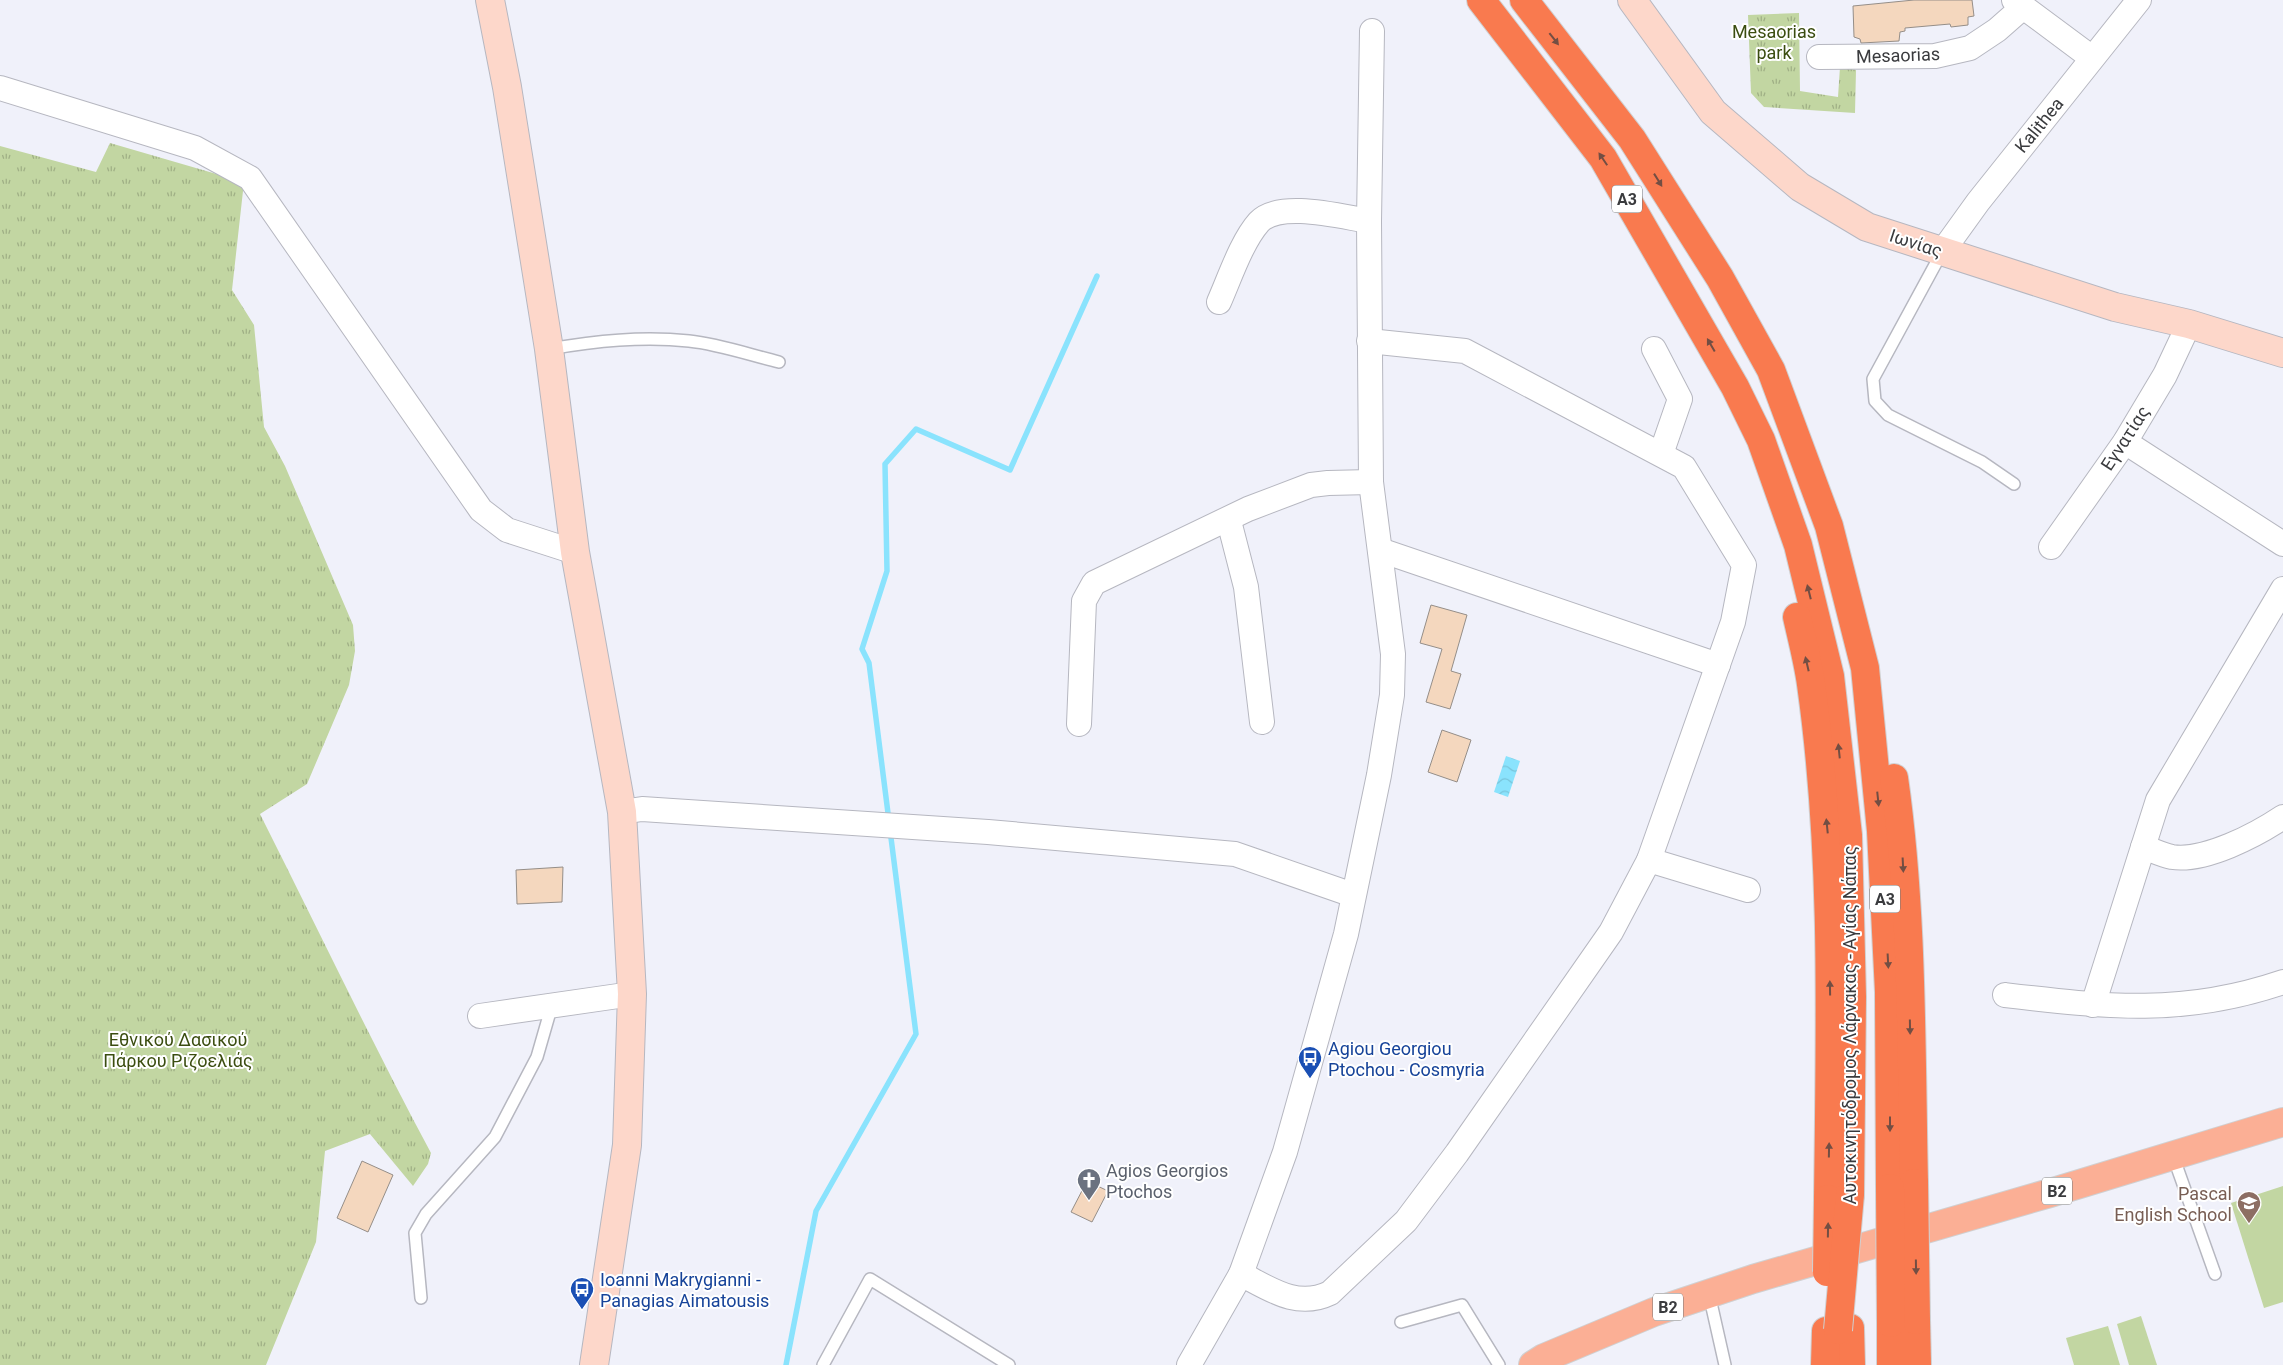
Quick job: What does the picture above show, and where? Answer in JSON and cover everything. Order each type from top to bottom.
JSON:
[{"type":"highway","name":"A3","points":[[1481,0],[1603,158],[1735,387],[1747,450],[1782,552],[1811,682],[1827,834],[1839,1197],[1838,1330]]},
{"type":"highway","name":"Αυτοκινητόδρομος Λάρνακας - Αγίας Νάπας","points":[[1524,0],[1632,139],[1720,278],[1771,370],[1829,526],[1865,668],[1882,840],[1889,992],[1902,1185],[1904,1321],[1891,1365]]},
{"type":"highway","points":[[1904,1321],[1917,1365]]},
{"type":"highway","points":[[1825,1365],[1838,1330]]},
{"type":"highway","points":[[1836,1365],[1838,1330]]},
{"type":"highway","points":[[1838,1330],[1850,1365]]},
{"type":"main road","points":[[490,0],[507,87],[548,349],[575,552],[622,812],[632,994],[627,1145],[594,1365]]},
{"type":"main road","name":"Ιωνίας","points":[[1632,0],[1714,112],[1800,187],[1868,227],[2115,307],[2189,324],[2283,353]]},
{"type":"main road","name":"B2","points":[[1533,1365],[1544,1358],[1654,1312],[1709,1294],[2283,1122]]},
{"type":"street","name":"Kalithea","points":[[1942,252],[1978,202],[2139,0]]},
{"type":"street","name":"Mesaorias","points":[[1819,57],[1935,56],[1970,48],[1997,30],[2018,4],[2092,58]]},
{"type":"street","points":[[1189,1365],[1241,1274],[1285,1152],[1346,934],[1379,775],[1394,674],[1371,482],[1369,222],[1372,31]]},
{"type":"street","points":[[0,88],[195,148],[250,178],[481,510],[507,530],[575,552]]},
{"type":"street","points":[[1219,302],[1250,234],[1261,220],[1278,212],[1302,211],[1369,222]]},
{"type":"street","name":"Εγνατίας","points":[[2051,547],[2125,442],[2165,375],[2189,324]]},
{"type":"street","points":[[1241,1274],[1288,1298],[1318,1299],[1330,1293],[1406,1222],[1457,1153],[1611,932],[1648,860],[1734,622],[1744,565],[1684,467],[1465,351],[1369,341]]},
{"type":"street","points":[[1654,349],[1680,399],[1661,454]]},
{"type":"street","points":[[2125,442],[2283,544]]},
{"type":"street","points":[[1079,724],[1084,602],[1094,583],[1248,509],[1311,486],[1328,482],[1371,482]]},
{"type":"street","points":[[1228,520],[1246,587],[1262,722]]},
{"type":"street","points":[[1380,550],[1718,665]]},
{"type":"street","points":[[2092,1005],[2158,800],[2283,589]]},
{"type":"street","points":[[622,812],[642,809],[894,826],[1235,854],[1353,894]]},
{"type":"street","points":[[2143,847],[2172,857],[2205,855],[2268,828],[2283,817]]},
{"type":"street","points":[[1648,860],[1748,890]]},
{"type":"street","points":[[2005,995],[2092,1005],[2135,1007],[2192,1004],[2254,992],[2283,982]]},
{"type":"street","points":[[480,1016],[632,994]]},
{"type":"lane","points":[[1942,252],[1873,379],[1874,401],[1888,415],[1982,462],[2014,484]]},
{"type":"lane","points":[[548,349],[598,341],[646,338],[691,341],[779,362]]},
{"type":"lane","points":[[421,1298],[415,1233],[426,1214],[495,1137],[537,1057],[552,1005]]},
{"type":"lane","points":[[2173,1156],[2215,1274]]},
{"type":"lane","points":[[823,1365],[870,1279],[1009,1365]]},
{"type":"lane","points":[[1709,1294],[1724,1365]]},
{"type":"lane","points":[[1400,1322],[1462,1304],[1499,1365]]},
{"type":"green space","name":"Mesaorias park","points":[[1799,13],[1800,91],[1838,97],[1840,67],[1856,70],[1855,113],[1764,107],[1751,93],[1748,15]]},
{"type":"green space","name":"Εθνικού Δασικού Πάρκου Ριζοελιάς","points":[[110,143],[244,182],[232,290],[254,325],[264,427],[285,466],[353,625],[355,651],[349,685],[307,784],[260,814],[431,1153],[428,1164],[413,1186],[370,1134],[325,1151],[316,1242],[266,1365],[0,1365],[0,146],[96,172]]},
{"type":"green space","points":[[2283,1186],[2283,1302],[2264,1308],[2231,1203]]},
{"type":"green space","points":[[2141,1316],[2157,1365],[2129,1365],[2117,1324]]},
{"type":"green space","points":[[2108,1326],[2120,1365],[2074,1365],[2066,1338]]},
{"type":"water","points":[[1506,756],[1520,761],[1508,797],[1494,792]]},
{"type":"building","points":[[1914,0],[1972,0],[1974,16],[1968,17],[1968,25],[1951,27],[1950,24],[1905,28],[1905,31],[1900,32],[1899,41],[1861,43],[1860,39],[1854,37],[1853,6]]},
{"type":"building","points":[[1431,605],[1467,615],[1451,671],[1461,674],[1450,709],[1426,702],[1442,649],[1420,643]]},
{"type":"building","points":[[1442,730],[1471,740],[1457,782],[1428,772]]},
{"type":"building","points":[[563,867],[562,902],[517,904],[516,870]]},
{"type":"building","points":[[362,1161],[393,1175],[368,1232],[337,1218]]},
{"type":"building","name":"Agios Georgios Ptochos","points":[[1087,1181],[1108,1191],[1092,1222],[1071,1212]]},
{"type":"waterway","points":[[889,821],[869,663],[862,649],[887,571],[885,464],[916,429],[1010,470],[1097,276]]},
{"type":"waterway","points":[[786,1365],[816,1211],[916,1034],[890,830]]},
{"type":"place","name":"Agiou Georgiou Ptochou - Cosmyria","points":[[1310,1079]]},
{"type":"place","name":"Agios Georgios Ptochos","points":[[1089,1201]]},
{"type":"place","name":"Pascal English School","points":[[2249,1224]]},
{"type":"place","name":"Ioanni Makrygianni - Panagias Aimatousis","points":[[582,1310]]}]
